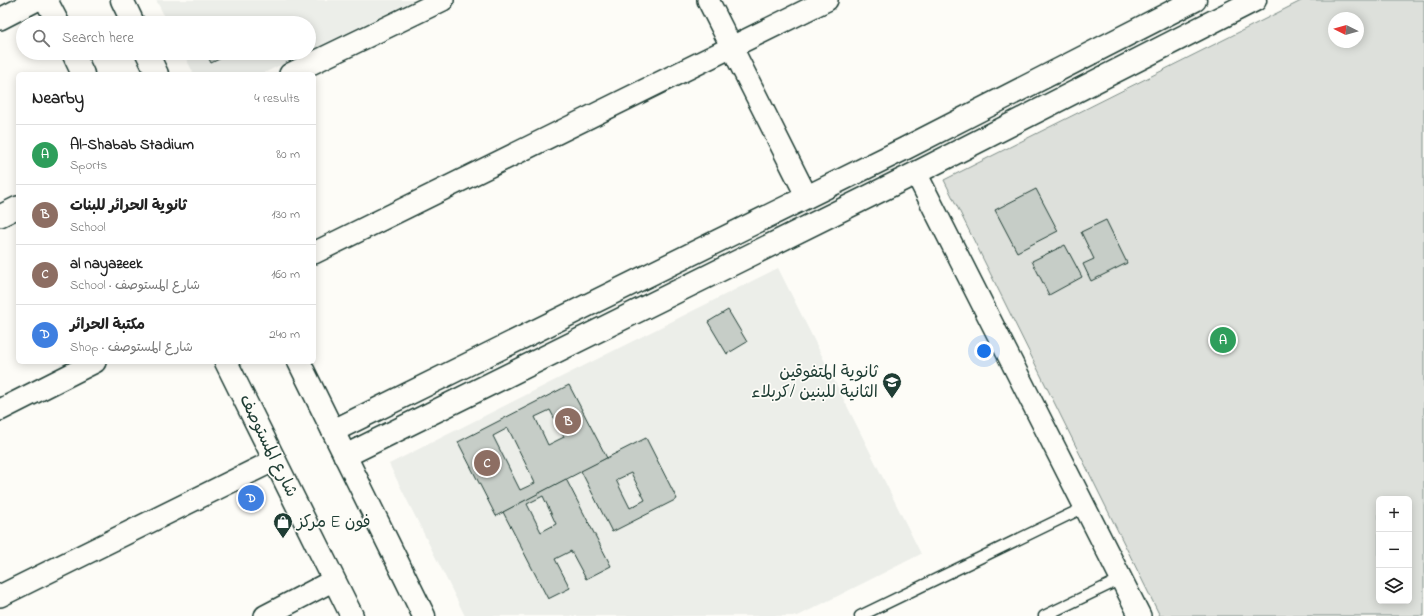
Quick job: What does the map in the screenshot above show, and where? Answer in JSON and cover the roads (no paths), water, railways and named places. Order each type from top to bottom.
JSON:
[{"type":"street","points":[[0,19],[37,0]]},
{"type":"street","points":[[46,0],[54,16]]},
{"type":"street","points":[[122,0],[130,16]]},
{"type":"street","points":[[294,72],[443,0]]},
{"type":"street","points":[[708,0],[807,197]]},
{"type":"street","points":[[316,252],[827,0]]},
{"type":"street","points":[[333,431],[807,197],[1195,0]]},
{"type":"street","points":[[345,456],[916,173],[1255,0]]},
{"type":"street","points":[[76,60],[82,72]]},
{"type":"street","points":[[150,60],[156,72]]},
{"type":"street","points":[[1072,63],[1085,87]]},
{"type":"street","points":[[916,173],[1140,616]]},
{"type":"street","points":[[0,216],[16,208]]},
{"type":"street","points":[[0,410],[91,364]]},
{"type":"street","name":"شارع المستوصف","points":[[227,364],[352,616]]},
{"type":"street","points":[[300,364],[424,616]]},
{"type":"street","points":[[360,418],[363,434],[370,440],[375,441]]},
{"type":"street","points":[[0,596],[275,460]]},
{"type":"street","points":[[265,616],[334,580]]},
{"type":"lane","points":[[860,616],[1085,507]]},
{"type":"lane","points":[[1044,616],[1121,579]]},
{"type":"place","name":"Al-Shabab Stadium","points":[[1223,340]]},
{"type":"place","name":"ثانوية المتفوقين الثانية للبنين /كربلاء","points":[[892,399]]},
{"type":"place","name":"ثانوية الحرائر للبنات","points":[[568,421]]},
{"type":"place","name":"al nayazeek","points":[[487,463]]},
{"type":"place","name":"مكتبة الحرائر","points":[[251,498]]},
{"type":"place","name":"مركز E فون","points":[[283,539]]}]
